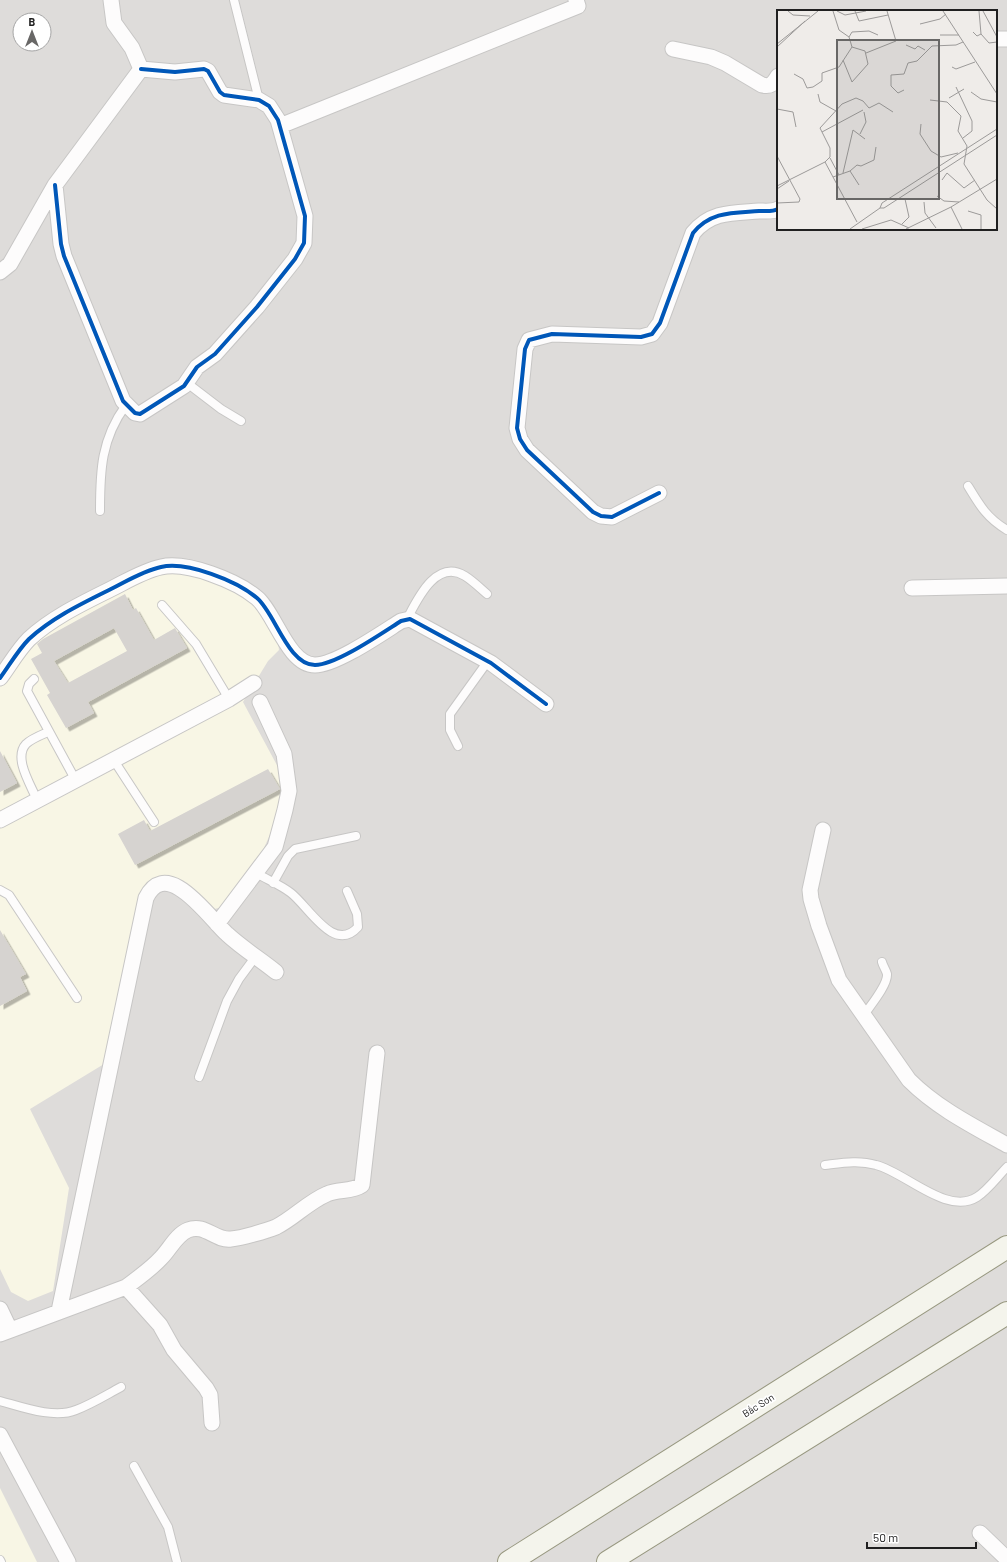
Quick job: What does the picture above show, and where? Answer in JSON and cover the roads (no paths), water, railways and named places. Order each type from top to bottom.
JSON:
[{"type":"main road","name":"Bắc Sơn","points":[[510,1562],[1007,1247]]},
{"type":"main road","points":[[608,1562],[1007,1313]]},
{"type":"street","points":[[111,0],[114,23],[132,48],[141,69]]},
{"type":"street","points":[[280,126],[578,6],[576,0]]},
{"type":"street","points":[[673,49],[711,57],[762,85],[768,86],[773,84],[777,78]]},
{"type":"street","points":[[54,185],[64,256],[126,405],[135,413],[140,414],[188,383],[197,367],[215,354],[257,307],[295,259],[304,243],[305,216],[280,126],[269,106],[259,100],[224,95],[220,92],[208,71],[204,69],[169,72],[141,69]]},
{"type":"street","points":[[0,272],[10,264],[54,185],[141,69]]},
{"type":"street","points":[[659,493],[612,516],[601,516],[593,512],[527,450],[520,439],[517,428],[525,349],[529,340],[552,334],[641,337],[652,334],[660,323],[693,233],[704,221],[716,216],[777,209]]},
{"type":"street","points":[[0,678],[27,641],[40,629],[88,601],[141,574],[162,566],[194,568],[215,576],[257,598],[265,606],[295,654],[306,662],[315,665],[330,662],[407,619],[416,622],[488,661],[546,704]]},
{"type":"street","points":[[912,588],[1007,586]]},
{"type":"street","points":[[0,820],[75,779],[229,699],[254,683]]},
{"type":"street","points":[[217,924],[275,847],[285,810],[288,791],[284,754],[260,702]]},
{"type":"street","points":[[823,830],[810,890],[818,926],[839,980],[909,1080],[919,1090],[960,1119],[1007,1145]]},
{"type":"street","points":[[59,1311],[146,898],[150,889],[158,884],[176,885],[197,902],[226,934],[276,972]]},
{"type":"street","points":[[0,1309],[5,1332],[126,1287],[144,1275],[162,1258],[183,1232],[190,1229],[198,1228],[222,1239],[232,1239],[275,1227],[328,1193],[357,1189],[362,1186],[377,1053]]},
{"type":"street","points":[[126,1287],[160,1325],[174,1350],[206,1388],[210,1395],[212,1423]]},
{"type":"street","points":[[0,1436],[68,1562]]},
{"type":"street","points":[[980,1533],[1007,1559]]},
{"type":"lane","points":[[234,0],[259,100]]},
{"type":"lane","points":[[188,383],[221,409],[241,421]]},
{"type":"lane","points":[[100,511],[100,476],[103,455],[109,432],[126,405]]},
{"type":"lane","points":[[968,486],[983,511],[994,522],[1007,530]]},
{"type":"lane","points":[[407,619],[424,589],[435,578],[447,572],[464,576],[487,594]]},
{"type":"lane","points":[[162,605],[196,644],[229,699]]},
{"type":"lane","points":[[458,746],[450,730],[450,714],[488,661]]},
{"type":"lane","points":[[34,679],[29,684],[27,691],[75,779]]},
{"type":"lane","points":[[37,800],[21,760],[21,752],[26,743],[48,732]]},
{"type":"lane","points":[[113,759],[154,822]]},
{"type":"lane","points":[[273,883],[288,856],[295,849],[356,836]]},
{"type":"lane","points":[[256,874],[298,899],[326,929],[345,936],[353,933],[358,927],[357,914],[346,891]]},
{"type":"lane","points":[[0,890],[9,895],[77,998]]},
{"type":"lane","points":[[199,1078],[227,1001],[239,979],[256,956]]},
{"type":"lane","points":[[864,1015],[884,985],[887,974],[882,962]]},
{"type":"lane","points":[[825,1164],[857,1161],[878,1165],[948,1201],[963,1202],[977,1198],[1007,1167]]},
{"type":"lane","points":[[0,1401],[26,1408],[65,1412],[76,1410],[121,1387]]},
{"type":"lane","points":[[134,1466],[168,1527],[177,1562]]}]
